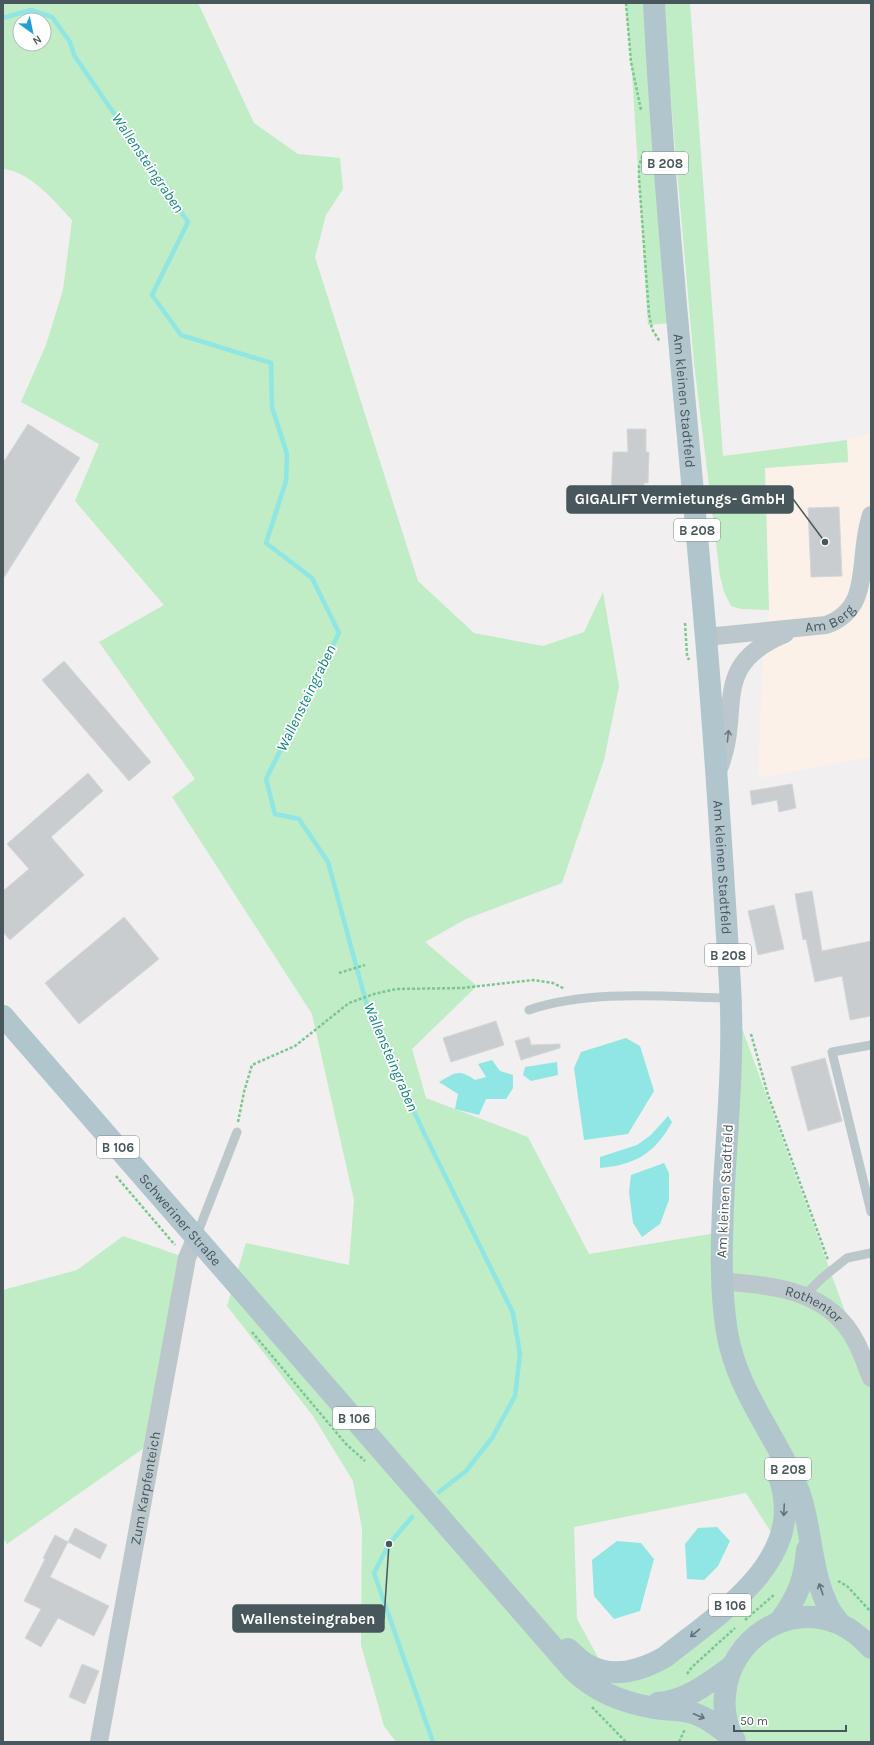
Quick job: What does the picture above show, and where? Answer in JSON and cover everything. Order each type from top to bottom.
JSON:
[{"type":"main road","name":"Am kleinen Stadtfeld","points":[[654,3],[657,67],[706,637],[731,998],[731,1074],[722,1232],[721,1281],[728,1338],[739,1375],[754,1407]]},
{"type":"main road","name":"Schweriner Straße","points":[[3,1016],[540,1634]]},
{"type":"main road","name":"B 106","points":[[540,1634],[558,1641],[587,1664],[595,1668],[618,1672],[636,1670],[653,1664],[665,1657],[750,1588],[765,1568],[778,1543],[783,1523],[785,1504],[779,1477],[756,1432],[753,1417],[754,1407]]},
{"type":"main road","name":"B 208","points":[[754,1407],[795,1482],[805,1510],[808,1535],[819,1581],[826,1603],[839,1624]]},
{"type":"main road","name":"B 208","points":[[780,1621],[793,1603],[802,1582],[807,1559],[808,1535]]},
{"type":"main road","name":"B 106","points":[[735,1740],[727,1722],[724,1703],[725,1685],[731,1667],[739,1652],[764,1628],[780,1621],[800,1618],[820,1618],[839,1624],[856,1633],[871,1648]]},
{"type":"main road","name":"B 106","points":[[540,1634],[586,1683],[605,1694],[649,1707],[689,1712],[710,1721],[735,1740]]},
{"type":"main road","name":"B 106","points":[[633,1703],[660,1703],[688,1695],[708,1684],[731,1667]]},
{"type":"street","name":"Am Berg","points":[[706,637],[797,629],[834,623],[852,614],[864,597],[867,586],[867,534],[871,514]]},
{"type":"street","points":[[716,773],[723,758],[728,740],[730,697],[741,665],[754,650],[763,644],[797,629]]},
{"type":"street","name":"Zum Karpfenteich","points":[[99,1742],[187,1258],[196,1237]]},
{"type":"street","name":"Rothentor","points":[[721,1281],[765,1286],[805,1295],[828,1308],[847,1328],[856,1342],[871,1378]]},
{"type":"lane","points":[[529,1010],[545,1004],[579,999],[626,997],[731,998]]},
{"type":"lane","points":[[871,1045],[832,1052],[871,1212]]},
{"type":"lane","points":[[196,1237],[237,1132]]},
{"type":"lane","points":[[805,1295],[822,1278],[847,1258],[871,1254]]},
{"type":"path","points":[[339,973],[365,965]]},
{"type":"path","points":[[237,1132],[244,1092],[252,1065],[295,1046],[349,1002],[396,989],[462,988],[533,980],[553,983],[573,993],[579,999]]},
{"type":"path","points":[[588,1704],[626,1742]]},
{"type":"shaded area","points":[[871,433],[871,757],[758,778],[763,655],[769,610],[765,467],[848,462],[847,440]]},
{"type":"green space","points":[[3,3],[198,3],[254,123],[298,154],[340,158],[343,189],[326,215],[315,257],[418,581],[474,633],[543,646],[584,632],[603,592],[619,686],[604,760],[562,883],[466,919],[425,942],[477,986],[412,1049],[426,1098],[528,1137],[589,1254],[722,1232],[731,998],[856,1342],[871,1378],[871,1742],[396,1742],[384,1726],[361,1645],[362,1529],[353,1481],[313,1416],[227,1306],[246,1243],[349,1265],[354,1200],[312,1014],[172,797],[195,779],[99,642],[164,605],[75,501],[99,444],[21,402],[46,345],[63,290],[72,220],[41,188],[23,175],[3,169]],"holes":[[[746,1493],[778,1543],[665,1657],[605,1670],[577,1619],[574,1527]]]},
{"type":"green space","points":[[625,3],[651,3],[671,323],[648,325],[632,74]]},
{"type":"green space","points":[[665,3],[690,3],[723,456],[847,440],[848,462],[765,468],[769,610],[741,609],[731,606],[724,592],[720,576],[694,363],[667,56]]},
{"type":"green space","points":[[123,1236],[187,1258],[154,1441],[7,1544],[3,1538],[3,1290],[77,1270]]},
{"type":"water","points":[[626,1038],[640,1046],[654,1091],[628,1134],[584,1140],[574,1068],[581,1052]]},
{"type":"water","points":[[492,1060],[500,1071],[513,1075],[513,1088],[506,1099],[486,1099],[479,1115],[455,1109],[458,1094],[439,1082],[457,1073],[465,1074],[475,1080],[486,1077],[478,1064]]},
{"type":"water","points":[[557,1062],[558,1075],[531,1081],[523,1075],[525,1067]]},
{"type":"water","points":[[668,1116],[672,1122],[651,1150],[633,1161],[600,1168],[600,1157],[637,1145],[651,1135]]},
{"type":"water","points":[[664,1163],[669,1173],[669,1200],[660,1224],[642,1237],[633,1223],[629,1192],[631,1175]]},
{"type":"water","points":[[717,1527],[730,1541],[718,1566],[704,1580],[687,1579],[685,1544],[698,1528]]},
{"type":"water","points":[[617,1541],[641,1543],[654,1559],[640,1611],[614,1619],[594,1596],[592,1560]]},
{"type":"building","points":[[28,424],[80,458],[3,579],[3,463]]},
{"type":"building","points":[[627,429],[646,429],[646,452],[649,452],[648,483],[644,483],[644,495],[611,495],[613,452],[628,452]]},
{"type":"building","points":[[839,507],[842,576],[811,577],[808,508]]},
{"type":"building","points":[[64,661],[151,762],[129,781],[42,680]]},
{"type":"building","points":[[88,773],[103,791],[51,837],[84,875],[10,940],[3,932],[3,891],[29,869],[7,844]]},
{"type":"building","points":[[792,784],[796,808],[779,812],[777,800],[752,805],[750,791]]},
{"type":"building","points":[[812,891],[822,951],[871,941],[871,1016],[850,1020],[842,976],[815,982],[806,939],[803,940],[795,894]]},
{"type":"building","points":[[774,905],[784,949],[758,955],[748,911]]},
{"type":"building","points":[[124,917],[159,959],[79,1024],[45,983]]},
{"type":"building","points":[[496,1021],[504,1045],[451,1062],[443,1038]]},
{"type":"building","points":[[529,1037],[531,1045],[560,1044],[560,1048],[521,1060],[515,1041]]},
{"type":"building","points":[[825,1058],[842,1121],[808,1131],[791,1067]]},
{"type":"building","points":[[75,1528],[107,1545],[100,1559],[68,1542]]},
{"type":"building","points":[[55,1535],[68,1542],[50,1577],[109,1606],[94,1636],[58,1618],[41,1647],[25,1638],[41,1609],[24,1601]]},
{"type":"building","points":[[82,1664],[99,1671],[85,1704],[69,1697]]},
{"type":"waterway","name":"Wallensteingraben","points":[[3,18],[31,10],[52,17],[70,42],[74,55],[188,222],[152,295],[181,335],[271,363],[272,407],[287,454],[286,481],[266,543],[312,578],[339,633],[266,779],[275,814],[299,819],[328,862],[369,1013],[424,1133],[513,1313],[520,1354],[515,1396],[492,1438],[466,1471],[439,1492]]},
{"type":"waterway","name":"Wallensteingraben","points":[[412,1517],[389,1544],[374,1573],[433,1742]]},
{"type":"place","name":"GIGALIFT Vermietungs- GmbH","points":[[825,542]]},
{"type":"place","name":"Wallensteingraben","points":[[389,1544]]}]
